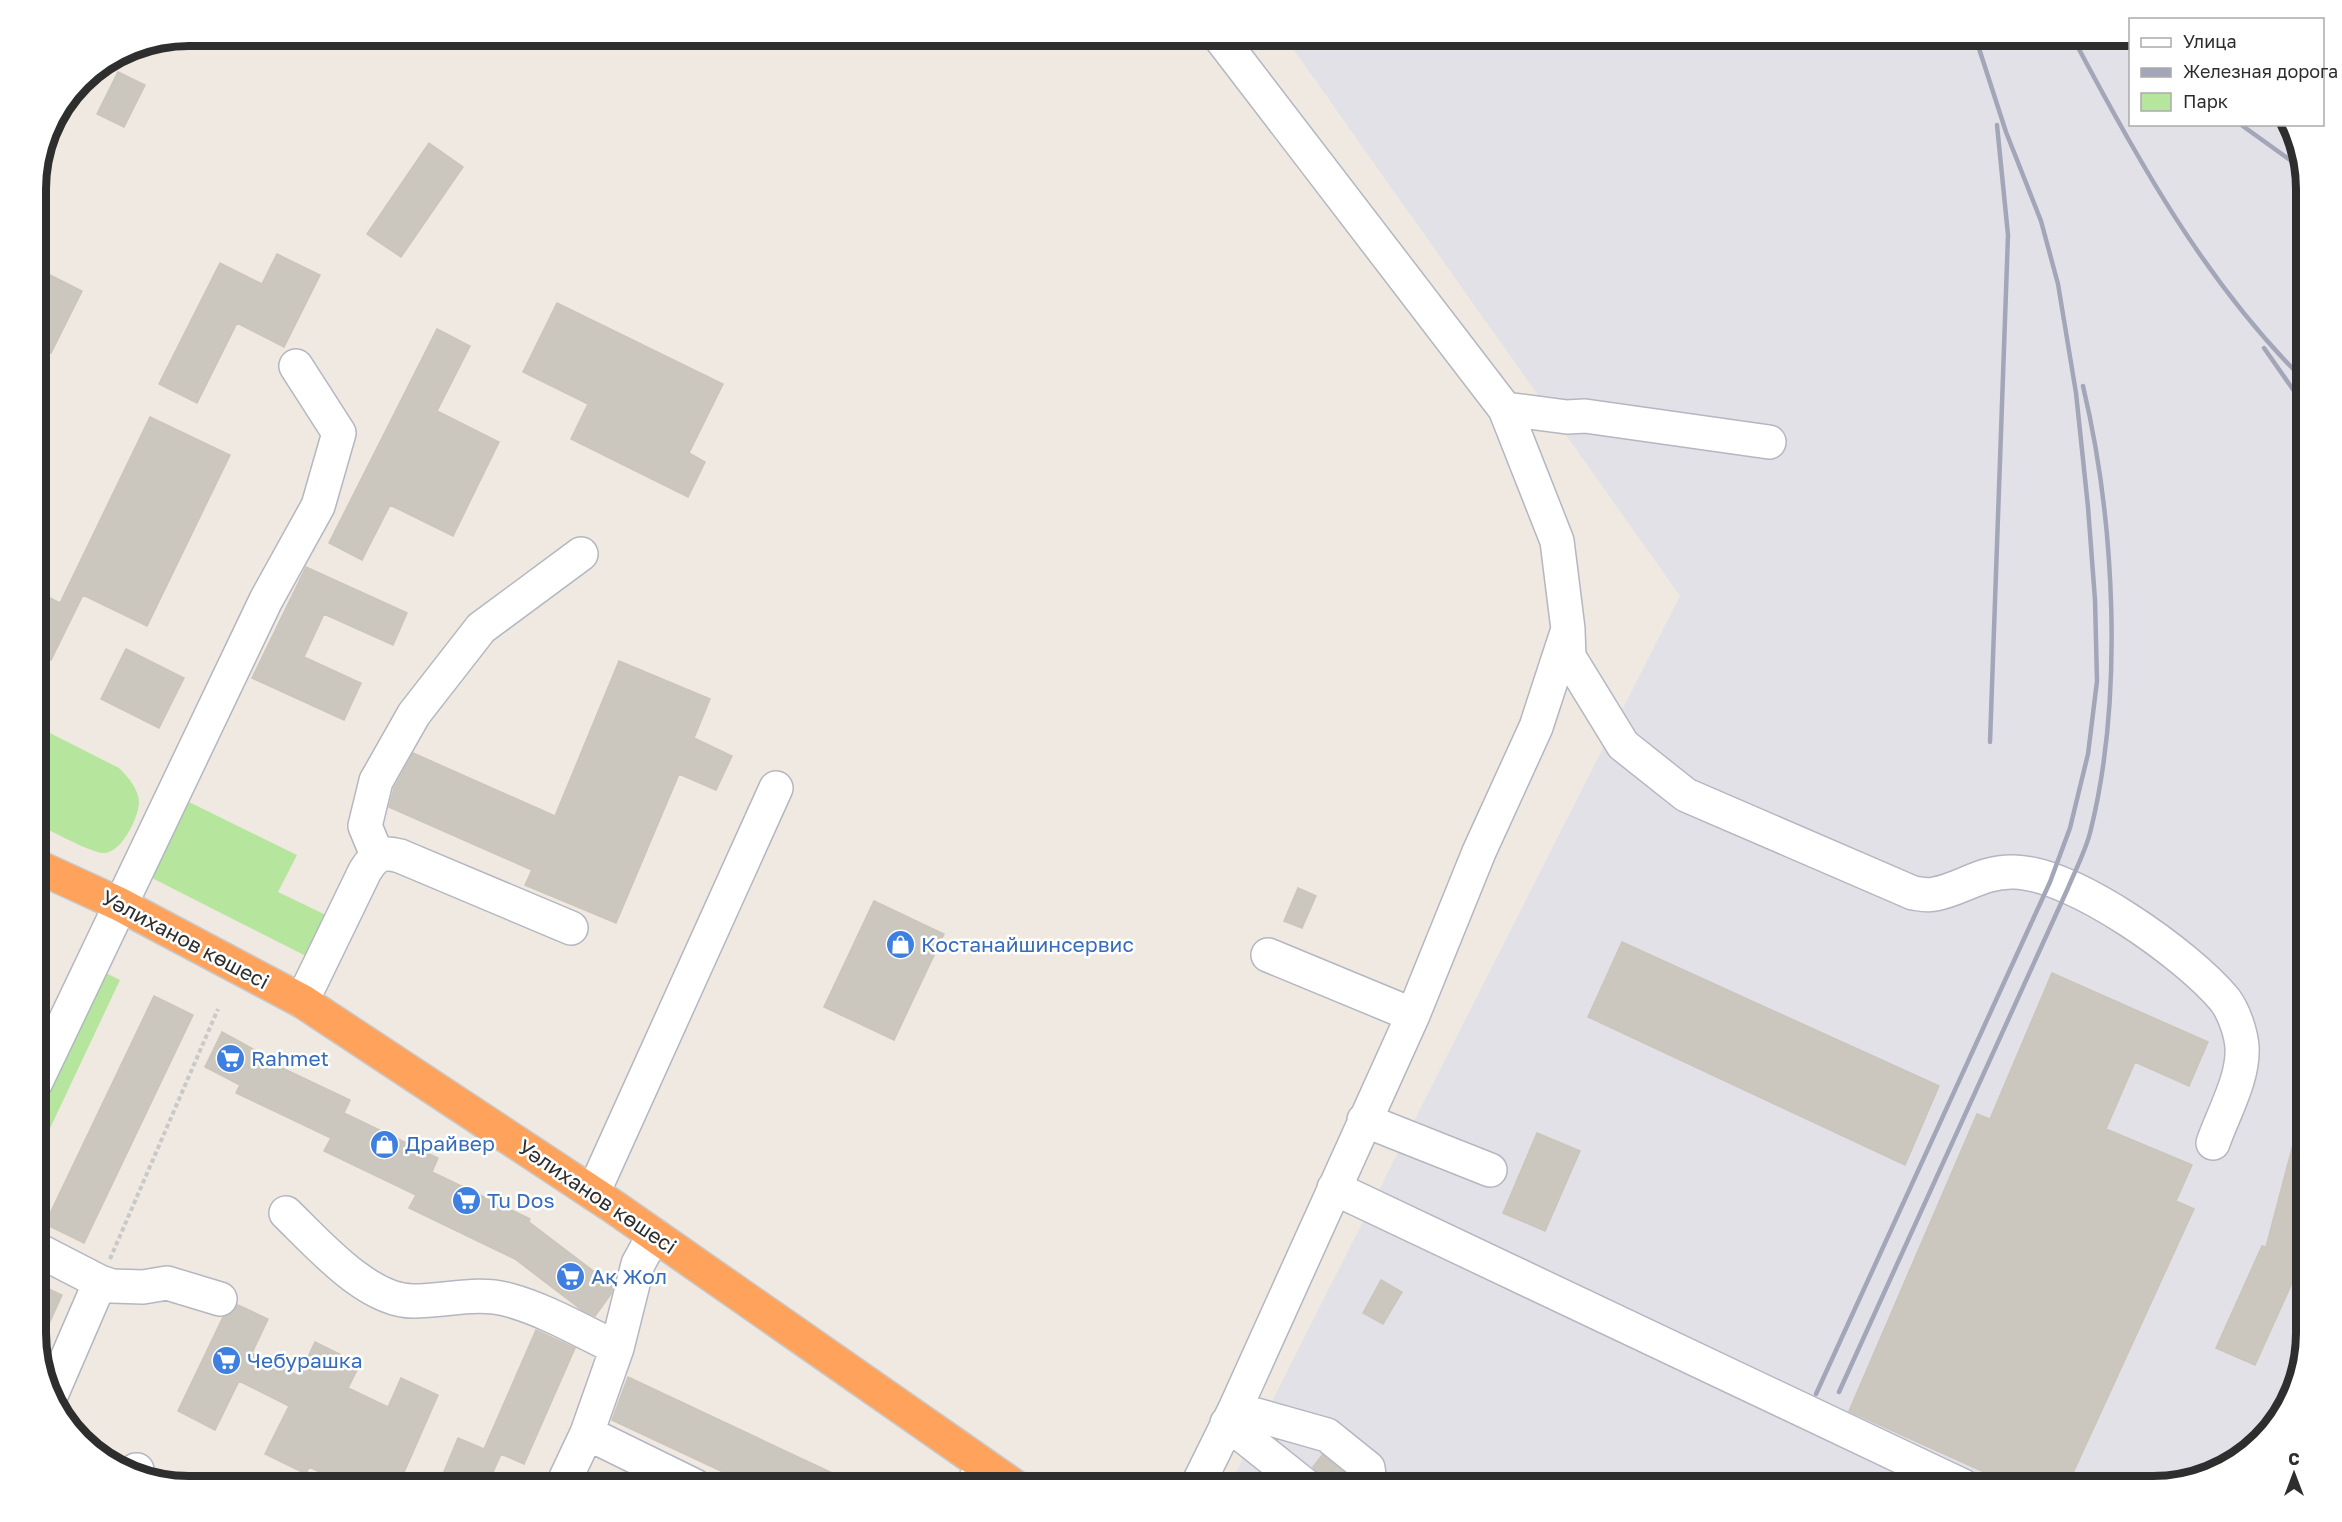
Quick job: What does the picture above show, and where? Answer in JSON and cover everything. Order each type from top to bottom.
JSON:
[{"type":"highway","name":"Уәлиханов көшесі","points":[[47,871],[119,904],[302,1001],[654,1235],[977,1475]]},
{"type":"street","points":[[1227,46],[1505,409],[1557,542],[1568,629],[1569,657],[1623,745],[1686,795],[1912,893],[1933,895],[1968,880],[2012,872],[2028,873],[2091,898],[2170,949],[2226,1001],[2236,1023],[2242,1048],[2238,1073],[2213,1143]]},
{"type":"street","points":[[47,1039],[119,904],[266,600],[318,506],[339,433],[296,366]]},
{"type":"street","points":[[1505,409],[1567,417],[1585,416],[1768,442]]},
{"type":"street","points":[[377,855],[366,826],[376,781],[414,714],[481,628],[580,554]]},
{"type":"street","points":[[1202,1476],[1413,1015],[1479,852],[1536,727],[1568,629]]},
{"type":"street","points":[[593,1193],[776,788]]},
{"type":"street","points":[[302,1001],[365,871],[377,855],[383,852],[400,856],[571,928]]},
{"type":"street","points":[[1268,955],[1413,1015]]},
{"type":"street","points":[[1364,1120],[1490,1170]]},
{"type":"street","points":[[1334,1188],[1942,1476]]},
{"type":"street","points":[[286,1213],[342,1267],[366,1284],[394,1298],[412,1302],[487,1295],[510,1300],[617,1348]]},
{"type":"street","points":[[567,1476],[586,1433],[617,1348],[638,1264],[654,1235]]},
{"type":"street","points":[[47,1255],[100,1282],[128,1288],[167,1283],[220,1299]]},
{"type":"street","points":[[56,1384],[100,1282]]},
{"type":"street","points":[[1231,1416],[1295,1476]]},
{"type":"street","points":[[1231,1416],[1327,1435],[1368,1468],[1368,1476]]},
{"type":"street","points":[[586,1433],[674,1476]]},
{"type":"path","points":[[100,1282],[218,1009]]},
{"type":"shaded area","points":[[1291,46],[2129,46],[2129,126],[2281,126],[2293,162],[2296,189],[2296,1333],[2293,1360],[2281,1396],[2260,1427],[2232,1451],[2216,1461],[2190,1471],[2153,1476],[1234,1476],[1680,596]]},
{"type":"green space","points":[[47,732],[119,768],[132,784],[139,798],[136,818],[128,834],[110,852],[98,852],[47,829]]},
{"type":"green space","points":[[189,802],[297,855],[278,892],[328,916],[308,957],[152,878]]},
{"type":"green space","points":[[98,969],[120,980],[47,1135],[47,1078]]},
{"type":"building","points":[[118,72],[145,85],[124,127],[97,114]]},
{"type":"building","points":[[429,143],[463,167],[401,257],[367,234]]},
{"type":"building","points":[[277,254],[320,275],[284,347],[237,323],[197,403],[159,384],[220,263],[262,284]]},
{"type":"building","points":[[47,274],[82,291],[51,353],[47,351]]},
{"type":"building","points":[[557,303],[723,384],[689,453],[705,462],[688,497],[571,439],[588,404],[523,372]]},
{"type":"building","points":[[437,329],[470,346],[437,411],[499,442],[453,536],[390,505],[362,560],[329,543]]},
{"type":"building","points":[[150,417],[230,455],[147,626],[83,595],[51,660],[47,658],[47,596],[60,603]]},
{"type":"building","points":[[306,567],[407,613],[393,645],[324,614],[304,657],[361,683],[344,720],[252,678]]},
{"type":"building","points":[[126,649],[184,678],[159,728],[101,699]]},
{"type":"building","points":[[619,661],[710,699],[694,738],[732,756],[716,790],[679,774],[616,923],[525,885],[532,870],[389,807],[394,788],[413,753],[555,816]]},
{"type":"building","points":[[1298,888],[1316,896],[1302,928],[1284,921]]},
{"type":"building","points":[[874,901],[944,934],[894,1040],[824,1007]]},
{"type":"building","points":[[1622,942],[1939,1086],[1905,1165],[1588,1017]]},
{"type":"building","points":[[2052,973],[2208,1042],[2189,1086],[2135,1062],[2106,1129],[2192,1165],[2176,1201],[2194,1209],[2072,1476],[1993,1476],[1849,1411],[1977,1114],[1990,1119]]},
{"type":"building","points":[[154,996],[193,1015],[84,1243],[47,1225],[47,1220]]},
{"type":"building","points":[[222,1032],[255,1050],[253,1054],[350,1100],[344,1113],[438,1158],[432,1172],[530,1219],[529,1222],[613,1286],[611,1294],[595,1316],[582,1310],[515,1259],[409,1208],[416,1195],[324,1151],[331,1138],[236,1093],[240,1085],[205,1067]]},
{"type":"building","points":[[1537,1133],[1580,1151],[1545,1231],[1503,1213]]},
{"type":"building","points":[[2296,1133],[2296,1274],[2255,1365],[2216,1348],[2262,1246],[2266,1247]]},
{"type":"building","points":[[1381,1280],[1402,1292],[1383,1324],[1363,1313]]},
{"type":"building","points":[[47,1288],[62,1295],[47,1328]]},
{"type":"building","points":[[238,1305],[268,1319],[252,1353],[299,1376],[315,1342],[360,1364],[348,1388],[388,1407],[401,1378],[438,1395],[402,1476],[328,1476],[309,1467],[306,1474],[265,1454],[289,1406],[239,1381],[215,1430],[178,1411],[223,1317],[232,1313]]},
{"type":"building","points":[[536,1330],[575,1348],[524,1464],[501,1454],[491,1476],[442,1476],[458,1438],[484,1449]]},
{"type":"building","points":[[628,1377],[839,1476],[732,1476],[612,1420]]},
{"type":"building","points":[[1322,1455],[1347,1475],[1320,1476],[1313,1467]]},
{"type":"railway","points":[[1816,1394],[2050,882],[2070,828],[2088,754],[2097,681],[2095,600],[2088,507],[2076,393],[2058,284],[2041,221],[2006,132],[1978,46]]},
{"type":"railway","points":[[2077,46],[2148,174],[2205,262],[2236,304],[2296,371]]},
{"type":"railway","points":[[1990,742],[2008,235],[1997,125]]},
{"type":"railway","points":[[2243,126],[2293,162]]},
{"type":"railway","points":[[2264,348],[2296,394]]},
{"type":"railway","points":[[1839,1392],[2068,888],[2090,833],[2101,781],[2108,725],[2111,610],[2102,494],[2094,438],[2083,386]]},
{"type":"place","name":"Костанайшинсервис","points":[[900,945]]},
{"type":"place","name":"Rahmet","points":[[230,1059]]},
{"type":"place","name":"Драйвер","points":[[384,1144]]},
{"type":"place","name":"Tu Dos","points":[[466,1201]]},
{"type":"place","name":"Ақ Жол","points":[[570,1277]]},
{"type":"place","name":"Чебурашка","points":[[226,1361]]}]
